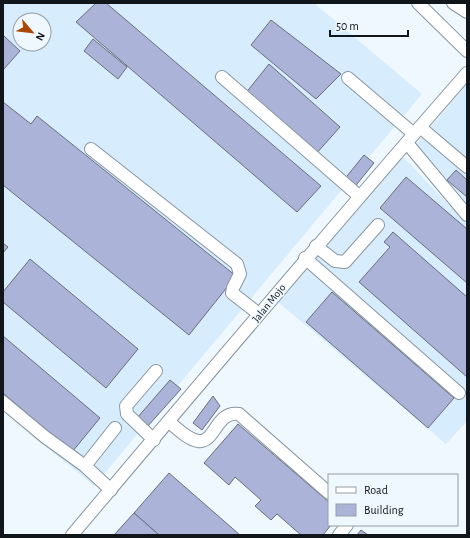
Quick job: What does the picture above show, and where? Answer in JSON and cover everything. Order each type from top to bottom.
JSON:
[{"type":"street","points":[[418,3],[467,51]]},
{"type":"street","points":[[453,3],[467,12]]},
{"type":"street","name":"Jalan Mojo","points":[[72,535],[154,440],[316,246],[467,73]]},
{"type":"street","points":[[222,77],[359,196]]},
{"type":"street","points":[[348,78],[413,135],[467,167]]},
{"type":"street","points":[[413,135],[467,215]]},
{"type":"street","points":[[91,150],[237,264],[240,274],[232,288],[232,292],[260,314]]},
{"type":"street","points":[[316,246],[335,261],[345,262],[378,225]]},
{"type":"street","points":[[306,258],[459,393]]},
{"type":"street","points":[[154,440],[127,414],[126,406],[156,371]]},
{"type":"street","points":[[3,402],[45,437],[85,466],[111,490]]},
{"type":"street","points":[[169,422],[188,436],[199,441],[210,436],[226,415],[231,413],[239,414],[328,492]]},
{"type":"street","points":[[85,466],[115,428]]},
{"type":"street","points":[[339,535],[346,526]]},
{"type":"shaded area","points":[[3,3],[314,3],[422,94],[94,486],[3,411]]},
{"type":"shaded area","points":[[467,84],[467,211],[412,149]]},
{"type":"shaded area","points":[[403,157],[467,224],[467,421],[446,444],[278,302]]},
{"type":"building","points":[[96,3],[106,3],[321,186],[297,212],[76,22]]},
{"type":"building","points":[[271,20],[341,74],[316,99],[251,45]]},
{"type":"building","points":[[3,35],[12,43],[12,52],[19,52],[3,70]]},
{"type":"building","points":[[93,39],[127,67],[118,79],[84,51]]},
{"type":"building","points":[[269,64],[340,127],[315,155],[245,94]]},
{"type":"building","points":[[3,102],[31,124],[37,116],[236,276],[189,335],[3,185]]},
{"type":"building","points":[[364,155],[374,163],[353,189],[343,181]]},
{"type":"building","points":[[456,170],[467,180],[467,197],[447,180]]},
{"type":"building","points":[[406,177],[467,229],[467,283],[380,208]]},
{"type":"building","points":[[393,232],[467,297],[467,377],[359,282],[390,247],[384,242]]},
{"type":"building","points":[[3,243],[8,247],[3,253]]},
{"type":"building","points":[[30,259],[138,349],[106,388],[3,302],[3,292]]},
{"type":"building","points":[[332,292],[454,398],[428,428],[306,322]]},
{"type":"building","points":[[3,336],[100,418],[72,452],[3,393]]},
{"type":"building","points":[[170,380],[181,389],[147,427],[137,418]]},
{"type":"building","points":[[213,396],[220,406],[202,430],[193,423]]},
{"type":"building","points":[[238,424],[328,501],[328,526],[330,526],[323,535],[301,535],[277,514],[271,520],[255,506],[261,500],[235,477],[229,485],[204,463]]},
{"type":"building","points":[[169,473],[240,535],[159,535],[134,513]]},
{"type":"building","points":[[134,513],[159,535],[114,535]]},
{"type":"building","points":[[361,530],[368,535],[357,535]]}]
